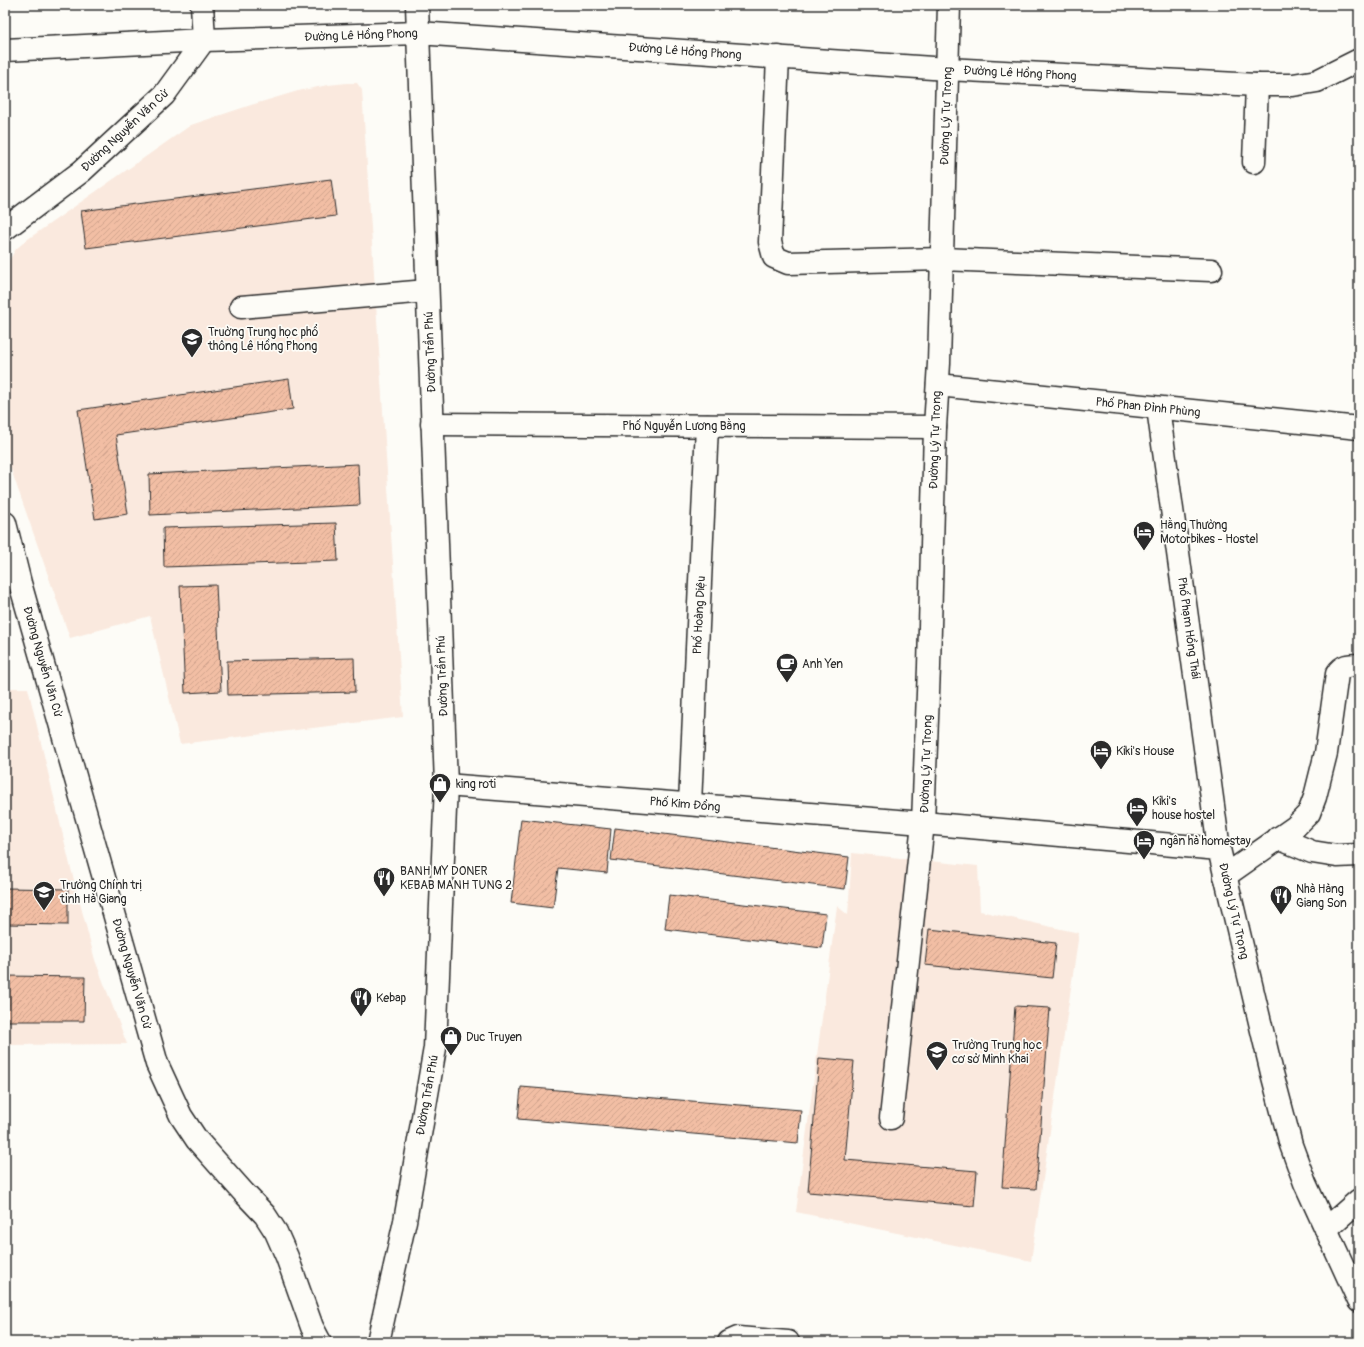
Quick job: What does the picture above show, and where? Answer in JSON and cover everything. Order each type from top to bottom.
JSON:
[{"type":"street","points":[[202,5],[204,40]]},
{"type":"street","name":"Đường Trần Phú","points":[[378,1342],[405,1221],[435,1048],[446,785],[417,5]]},
{"type":"street","name":"Đường Lý Tự Trọng","points":[[949,5],[924,823],[1219,849],[1272,1073],[1291,1144],[1305,1183],[1359,1301]]},
{"type":"street","name":"Đường Lê Hồng Phong","points":[[5,50],[204,40],[418,33],[947,69],[1257,85],[1293,85],[1317,81],[1359,60]]},
{"type":"street","name":"Đường Nguyễn Văn Cừ","points":[[5,229],[82,171],[164,95],[204,40]]},
{"type":"street","points":[[778,57],[770,242],[774,257],[788,263],[942,259],[1211,270]]},
{"type":"street","points":[[1254,162],[1257,85]]},
{"type":"street","points":[[241,308],[427,291]]},
{"type":"street","name":"Phố Phan Đình Phùng","points":[[938,385],[1359,428]]},
{"type":"street","name":"Phố Phạm Hồng Thái","points":[[1158,408],[1219,849]]},
{"type":"street","name":"Phố Nguyễn Lương Bằng","points":[[432,424],[935,427]]},
{"type":"street","name":"Phố Hoàng Diệu","points":[[690,804],[707,426]]},
{"type":"street","name":"Đường Nguyễn Văn Cừ","points":[[5,523],[13,583],[157,1064],[181,1116],[197,1140],[265,1215],[276,1232],[287,1257],[312,1327],[320,1342]]},
{"type":"street","points":[[1226,876],[1295,826],[1309,813],[1315,797],[1326,753],[1337,674],[1340,669],[1346,666],[1359,665]]},
{"type":"street","name":"Phố Kim Đồng","points":[[446,785],[924,823]]},
{"type":"street","points":[[891,1118],[924,823]]},
{"type":"street","points":[[1278,838],[1312,852],[1337,856],[1359,855]]},
{"type":"street","points":[[1326,1229],[1359,1200]]},
{"type":"street","points":[[730,1342],[738,1338],[788,1342]]},
{"type":"shaded area","name":"Truờng Trung học phổ thông Lê Hồng Phong","points":[[347,83],[357,83],[362,90],[403,717],[180,744],[150,616],[70,638],[5,452],[5,267],[16,249],[28,239],[191,125],[298,91]]},
{"type":"shaded area","name":"Trường Chính trị tỉnh Hà Giang","points":[[5,688],[28,688],[70,865],[95,960],[127,1044],[5,1045]]},
{"type":"shaded area","name":"Trường Trung học cơ sở Minh Khai","points":[[852,853],[978,866],[980,911],[1079,933],[1031,1261],[796,1212],[837,906],[848,915]]},
{"type":"building","points":[[331,179],[336,216],[86,248],[81,211]]},
{"type":"building","points":[[289,379],[293,409],[116,435],[128,514],[95,519],[78,410]]},
{"type":"building","points":[[358,464],[360,505],[150,515],[149,474]]},
{"type":"building","points":[[336,523],[338,561],[164,567],[163,528]]},
{"type":"building","points":[[216,585],[221,691],[185,693],[180,586]]},
{"type":"building","points":[[354,658],[355,692],[228,695],[227,661]]},
{"type":"building","points":[[521,819],[611,829],[607,873],[558,868],[553,908],[511,903]]},
{"type":"building","points":[[615,828],[849,857],[845,889],[611,860]]},
{"type":"building","points":[[5,888],[68,889],[68,925],[5,924]]},
{"type":"building","points":[[669,895],[826,914],[822,948],[665,929]]},
{"type":"building","points":[[929,929],[1056,943],[1052,978],[925,965]]},
{"type":"building","points":[[5,976],[85,977],[84,1021],[5,1021]]},
{"type":"building","points":[[1015,1006],[1050,1008],[1036,1189],[1002,1187]]},
{"type":"building","points":[[819,1058],[854,1061],[845,1160],[977,1171],[974,1206],[808,1192]]},
{"type":"building","points":[[521,1087],[801,1110],[798,1143],[518,1119]]},
{"type":"place","name":"Truờng Trung học phổ thông Lê Hồng Phong","points":[[192,358]]},
{"type":"place","name":"Hằng Thường Motorbikes - Hostel","points":[[1144,552]]},
{"type":"place","name":"Anh Yen","points":[[787,684]]},
{"type":"place","name":"Kiki's House","points":[[1101,770]]},
{"type":"place","name":"king roti","points":[[440,804]]},
{"type":"place","name":"Kiki's house hostel","points":[[1137,828]]},
{"type":"place","name":"ngân hà homestay","points":[[1144,860]]},
{"type":"place","name":"BANH MY DONER KEBAB MANH TUNG 2","points":[[384,898]]},
{"type":"place","name":"Trường Chính trị tỉnh Hà Giang","points":[[44,912]]},
{"type":"place","name":"Nhà Hàng Giang Son","points":[[1281,916]]},
{"type":"place","name":"Kebap","points":[[361,1018]]},
{"type":"place","name":"Duc Truyen","points":[[451,1056]]},
{"type":"place","name":"Trường Trung học cơ sở Minh Khai","points":[[937,1072]]}]
